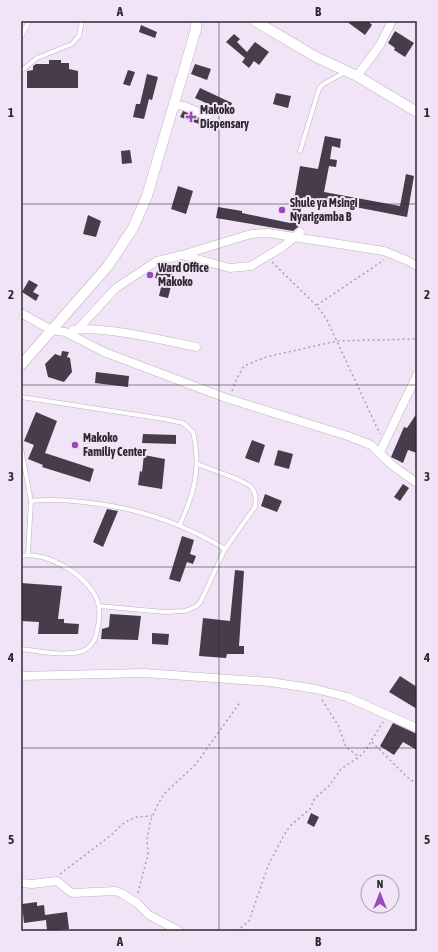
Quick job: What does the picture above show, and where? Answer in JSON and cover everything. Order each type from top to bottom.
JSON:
[{"type":"street","points":[[21,365],[108,266],[133,228],[147,196],[196,25],[203,21]]},
{"type":"street","points":[[254,21],[316,57],[357,76],[417,112]]},
{"type":"street","points":[[357,76],[380,45],[392,21]]},
{"type":"street","points":[[173,105],[184,106],[208,116]]},
{"type":"street","points":[[182,256],[230,268],[251,266],[284,246],[292,237],[300,232]]},
{"type":"street","points":[[77,330],[106,297],[128,279],[157,261],[182,256],[251,234],[268,233],[360,246],[394,254],[417,266]]},
{"type":"street","points":[[21,313],[51,330],[64,332],[77,330],[98,330],[137,335],[196,346]]},
{"type":"street","points":[[64,332],[104,352],[226,398],[348,436],[371,446],[380,452],[393,466],[417,483]]},
{"type":"street","points":[[380,452],[417,375]]},
{"type":"street","points":[[21,676],[144,673],[270,682],[316,689],[354,700],[417,728]]},
{"type":"street","points":[[21,883],[32,884],[57,881],[73,893],[115,891],[137,903],[149,915],[179,931]]},
{"type":"lane","points":[[21,37],[29,21]]},
{"type":"lane","points":[[21,71],[37,58],[72,44],[79,36],[82,21]]},
{"type":"lane","points":[[300,151],[319,89],[322,85],[346,72]]},
{"type":"lane","points":[[21,397],[183,423],[193,432],[198,464],[191,498],[180,524]]},
{"type":"lane","points":[[21,448],[31,501],[28,554]]},
{"type":"lane","points":[[99,606],[164,612],[185,611],[200,603],[225,549],[255,507],[254,490],[248,483],[198,464]]},
{"type":"lane","points":[[31,501],[57,500],[99,504],[137,511],[180,524],[200,533],[225,549]]},
{"type":"lane","points":[[21,556],[28,554],[49,558],[70,570],[94,594],[99,606],[96,637],[90,647],[79,652],[21,649]]},
{"type":"path","points":[[316,305],[394,254]]},
{"type":"path","points":[[268,257],[316,305],[326,318],[384,443]]},
{"type":"path","points":[[229,392],[233,391],[237,378],[244,366],[255,361],[337,341],[417,339]]},
{"type":"path","points":[[316,689],[338,725],[346,747],[359,757]]},
{"type":"path","points":[[137,903],[148,854],[147,839],[152,816],[164,794],[196,764],[241,701]]},
{"type":"path","points":[[237,931],[249,921],[268,866],[290,826],[310,809],[315,798],[329,786],[341,769],[359,757],[388,715]]},
{"type":"path","points":[[371,741],[407,777],[417,784]]},
{"type":"path","points":[[48,881],[110,836],[125,822],[137,817],[152,816]]},
{"type":"building","points":[[346,21],[368,21],[372,25],[365,35]]},
{"type":"building","points":[[141,25],[157,32],[155,38],[139,32]]},
{"type":"building","points":[[395,31],[414,43],[405,57],[394,50],[395,48],[388,43]]},
{"type":"building","points":[[234,34],[240,39],[237,42],[247,52],[255,42],[269,52],[259,65],[254,61],[249,68],[242,62],[245,58],[226,42]]},
{"type":"building","points":[[49,60],[61,60],[61,63],[69,63],[69,69],[78,71],[78,88],[27,88],[27,71],[33,70],[33,66],[36,64],[49,64]]},
{"type":"building","points":[[195,64],[211,69],[207,80],[191,74]]},
{"type":"building","points":[[128,70],[135,72],[130,86],[123,84]]},
{"type":"building","points":[[147,74],[158,77],[152,100],[149,99],[144,119],[133,117],[136,104],[140,104]]},
{"type":"building","points":[[200,88],[232,103],[228,113],[195,98]]},
{"type":"building","points":[[276,93],[291,96],[288,108],[273,104]]},
{"type":"building","name":"Makoko Dispensary","points":[[183,111],[201,119],[199,124],[180,117]]},
{"type":"building","points":[[325,136],[341,139],[340,148],[332,146],[330,159],[337,160],[336,167],[329,166],[324,192],[400,206],[406,174],[414,176],[407,217],[303,197],[298,227],[293,231],[216,218],[218,207],[242,211],[242,213],[290,223],[300,166],[318,169]]},
{"type":"building","points":[[130,150],[132,163],[122,164],[121,151]]},
{"type":"building","points":[[178,186],[193,191],[186,214],[171,209]]},
{"type":"building","points":[[88,215],[101,221],[96,237],[83,234]]},
{"type":"building","points":[[157,271],[174,275],[168,298],[159,296],[163,279],[155,278]]},
{"type":"building","points":[[29,280],[38,285],[33,292],[39,295],[36,301],[22,292]]},
{"type":"building","points":[[62,351],[69,352],[67,357],[70,358],[72,372],[64,382],[48,377],[45,364],[55,354],[61,356]]},
{"type":"building","points":[[96,372],[129,376],[128,387],[95,383]]},
{"type":"building","points":[[36,412],[57,421],[45,453],[94,469],[90,482],[42,467],[43,465],[28,459],[34,445],[24,441]]},
{"type":"building","points":[[417,413],[417,453],[408,450],[403,463],[391,457],[404,427],[407,428]]},
{"type":"building","points":[[143,434],[176,435],[176,444],[142,443]]},
{"type":"building","points":[[252,440],[265,445],[259,463],[245,458]]},
{"type":"building","points":[[278,450],[293,454],[289,469],[274,465]]},
{"type":"building","points":[[144,455],[165,459],[162,489],[138,485],[140,471],[142,472]]},
{"type":"building","points":[[403,484],[409,488],[400,501],[394,497]]},
{"type":"building","points":[[265,494],[282,501],[277,512],[261,506]]},
{"type":"building","points":[[107,509],[118,511],[103,547],[93,542]]},
{"type":"building","points":[[182,536],[194,540],[190,554],[196,556],[193,564],[187,562],[180,582],[169,579]]},
{"type":"building","points":[[235,570],[244,571],[239,646],[244,646],[244,654],[227,654],[226,658],[199,656],[203,618],[230,621]]},
{"type":"building","points":[[21,583],[62,586],[58,619],[64,619],[64,623],[79,624],[78,634],[38,634],[39,622],[21,621]]},
{"type":"building","points":[[110,614],[141,616],[138,640],[101,639],[102,629],[109,627]]},
{"type":"building","points":[[152,633],[169,634],[168,645],[152,644]]},
{"type":"building","points":[[400,676],[417,687],[417,709],[389,692]]},
{"type":"building","points":[[393,723],[417,734],[417,750],[403,742],[394,755],[380,746]]},
{"type":"building","points":[[311,813],[319,817],[314,827],[307,823]]},
{"type":"building","points":[[37,902],[37,906],[44,905],[45,915],[67,912],[69,929],[47,931],[46,920],[24,923],[22,904]]},
{"type":"place","name":"Makoko Dispensary","points":[[191,117]]},
{"type":"place","name":"Shule ya Msingi Nyarigamba B","points":[[282,210]]},
{"type":"place","name":"Ward Office Makoko","points":[[150,275]]},
{"type":"place","name":"Makoko Familiy Center","points":[[75,445]]}]
